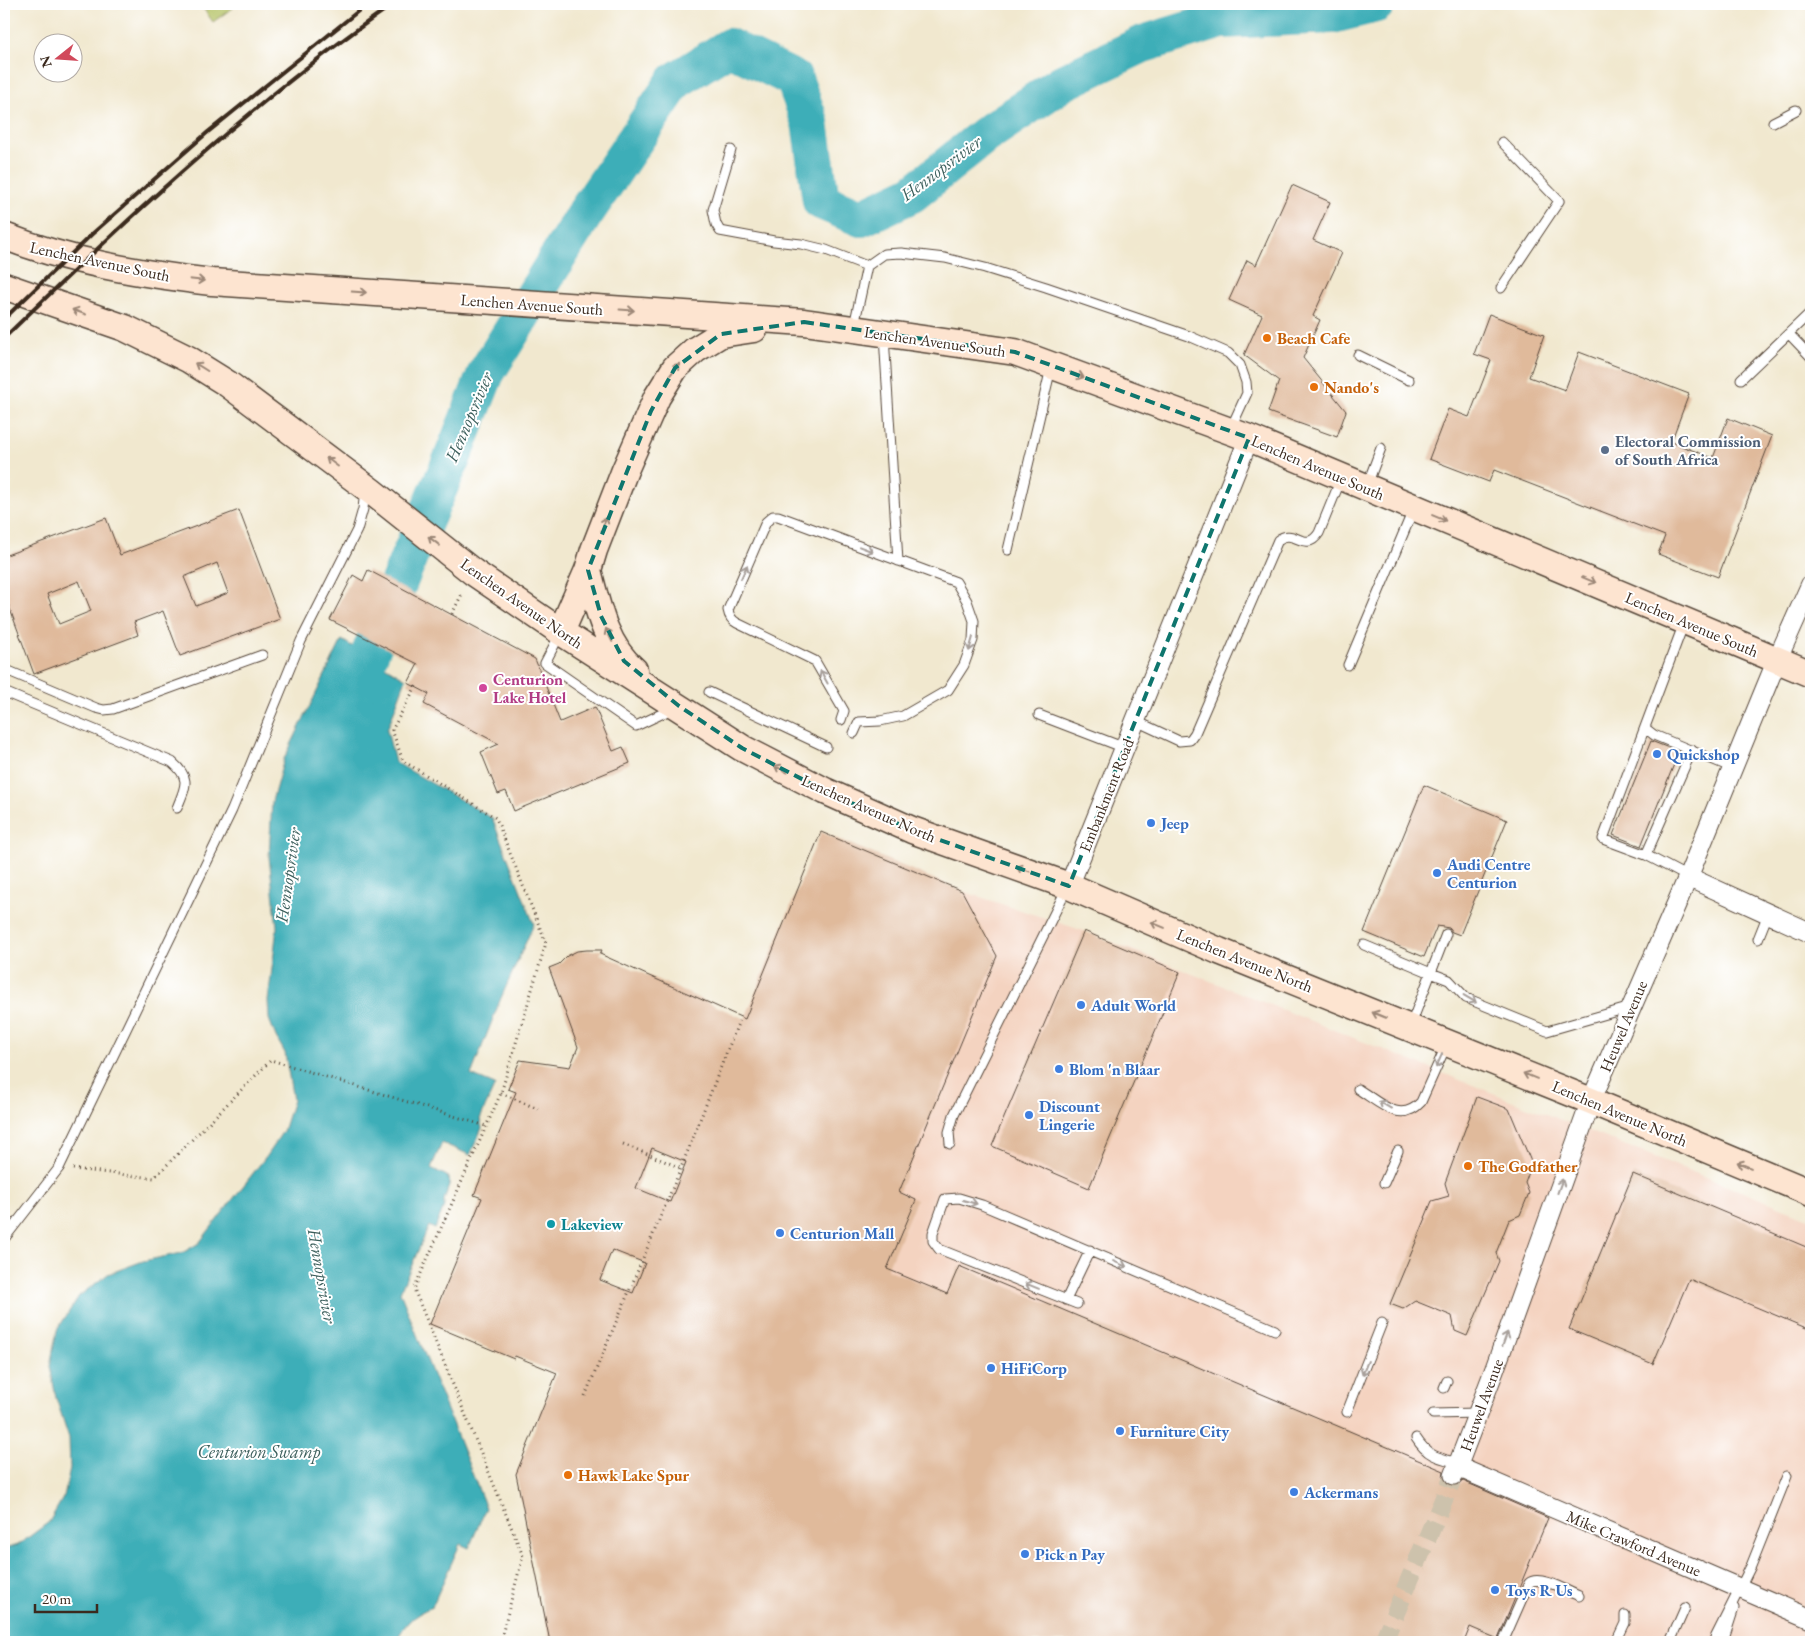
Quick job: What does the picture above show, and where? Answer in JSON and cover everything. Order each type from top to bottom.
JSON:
[{"type":"main road","name":"Lenchen Avenue South","points":[[4,236],[33,248],[148,275],[212,282],[804,322],[1015,352],[1239,434],[1811,674]]},
{"type":"main road","name":"Lenchen Avenue North","points":[[4,286],[125,328],[188,359],[228,384],[368,489],[473,572],[561,632],[742,748],[825,791],[912,830],[1068,886],[1219,951],[1591,1100],[1811,1193]]},
{"type":"main road","points":[[561,632],[588,570],[625,470],[657,397],[674,368],[695,350],[721,334],[804,322]]},
{"type":"main road","points":[[588,570],[600,616],[610,638],[624,661],[679,706]]},
{"type":"street","name":"Embankment Road","points":[[1068,886],[1136,721],[1239,434]]},
{"type":"street","name":"Heuwel Avenue","points":[[1457,1468],[1591,1100],[1688,877],[1777,660],[1811,584]]},
{"type":"street","points":[[1688,877],[1811,933]]},
{"type":"street","name":"Mike Crawford Avenue","points":[[1457,1468],[1811,1619]]},
{"type":"lane","points":[[1773,122],[1796,110]]},
{"type":"lane","points":[[1501,288],[1559,201],[1502,142]]},
{"type":"lane","points":[[731,150],[713,210],[716,224],[720,231],[801,244],[826,250],[867,266]]},
{"type":"lane","points":[[854,329],[867,266],[884,254],[901,253],[945,258],[985,268],[1189,336],[1228,353],[1240,365],[1246,382],[1247,393],[1239,434]]},
{"type":"lane","points":[[1742,379],[1811,312]]},
{"type":"lane","points":[[884,334],[898,561]]},
{"type":"lane","points":[[1789,334],[1811,357]]},
{"type":"lane","points":[[1358,355],[1410,380]]},
{"type":"lane","points":[[1008,550],[1052,366]]},
{"type":"lane","points":[[1366,487],[1381,448]]},
{"type":"lane","points":[[1136,721],[1179,741],[1190,740],[1196,734],[1278,540],[1289,536],[1305,542],[1316,538],[1342,477]]},
{"type":"lane","points":[[4,1239],[59,1168],[232,810],[301,642],[357,530],[368,489]]},
{"type":"lane","points":[[1348,664],[1414,507]]},
{"type":"lane","points":[[841,720],[844,711],[815,661],[737,623],[732,620],[728,610],[766,522],[773,516],[778,516],[956,582],[967,602],[974,621],[973,640],[964,665],[948,690],[903,716],[880,721],[859,722],[854,733]]},
{"type":"lane","points":[[1685,621],[1603,839],[1646,855],[1688,877]]},
{"type":"lane","points":[[561,632],[545,663],[636,726],[679,706]]},
{"type":"lane","points":[[4,669],[104,710],[262,655]]},
{"type":"lane","points":[[4,692],[172,762],[184,774],[186,780],[186,785],[177,808]]},
{"type":"lane","points":[[710,692],[826,747]]},
{"type":"lane","points":[[1039,715],[1125,748]]},
{"type":"lane","points":[[1645,728],[1654,735],[1733,768]]},
{"type":"lane","points":[[1646,855],[1692,750]]},
{"type":"lane","name":"Embankment Road","points":[[950,1144],[949,1132],[954,1115],[1068,886]]},
{"type":"lane","points":[[1758,939],[1768,914]]},
{"type":"lane","points":[[1410,1027],[1446,934]]},
{"type":"lane","points":[[1364,945],[1449,980],[1471,1001],[1546,1031],[1631,1007]]},
{"type":"lane","points":[[1358,1089],[1395,1112],[1408,1112],[1416,1108],[1421,1102],[1448,1042]]},
{"type":"lane","points":[[1384,1183],[1398,1151]]},
{"type":"lane","points":[[1078,1304],[939,1249],[933,1241],[933,1233],[945,1200],[959,1198],[982,1205],[1275,1330]]},
{"type":"lane","points":[[1066,1300],[1090,1250]]},
{"type":"lane","points":[[1347,1412],[1382,1323]]},
{"type":"lane","points":[[1433,1414],[1478,1412]]},
{"type":"lane","points":[[1416,1438],[1427,1452],[1457,1468]]},
{"type":"lane","points":[[1713,1642],[1751,1566],[1787,1476]]},
{"type":"lane","points":[[1503,1642],[1532,1580],[1547,1582],[1579,1596]]},
{"type":"lane","points":[[1723,1642],[1740,1588]]},
{"type":"lane","points":[[1670,1642],[1685,1608]]},
{"type":"lane","points":[[1616,1642],[1625,1623],[1625,1615]]},
{"type":"path","points":[[416,686],[392,730],[402,762],[496,818],[546,943],[501,1093],[414,1289],[524,1556],[500,1642]]},
{"type":"path","points":[[585,1396],[681,1168],[739,1021]]},
{"type":"path","points":[[59,1168],[154,1178],[272,1060],[486,1126]]},
{"type":"path","points":[[501,1093],[538,1108]]},
{"type":"path","points":[[623,1144],[681,1168]]},
{"type":"highlighted area","points":[[804,322],[1015,352],[1249,438],[1069,886],[912,830],[825,791],[742,748],[679,706],[624,661],[601,616],[588,570],[651,411],[675,368],[721,334]]},
{"type":"shaded area","points":[[821,832],[962,891],[1084,931],[1811,1219],[1811,1642],[550,1642],[516,1474],[590,1397]]},
{"type":"green space","points":[[200,4],[238,4],[213,22]]},
{"type":"water","name":"Centurion Swamp","points":[[342,640],[406,679],[387,730],[395,762],[492,818],[534,924],[501,998],[471,1075],[495,1085],[480,1119],[482,1128],[470,1155],[442,1143],[431,1168],[447,1176],[450,1183],[444,1200],[444,1206],[435,1229],[429,1226],[400,1292],[486,1508],[469,1548],[460,1544],[432,1607],[410,1620],[396,1642],[4,1642],[4,1549],[18,1545],[49,1522],[64,1496],[70,1469],[69,1438],[56,1398],[50,1366],[57,1330],[79,1296],[108,1274],[143,1261],[182,1253],[199,1243],[264,1159],[283,1131],[293,1100],[285,1053],[269,1019],[268,1001],[277,927],[269,857],[272,801],[284,759]]},
{"type":"building","points":[[1292,185],[1330,202],[1313,240],[1342,253],[1313,316],[1320,320],[1303,358],[1346,411],[1337,437],[1268,412],[1279,381],[1244,355],[1262,315],[1229,300],[1247,260],[1256,265]]},
{"type":"building","name":"Electoral Commission of South Africa","points":[[1489,314],[1544,335],[1529,377],[1565,390],[1579,352],[1689,394],[1671,442],[1713,458],[1728,418],[1772,436],[1718,577],[1658,554],[1665,536],[1494,470],[1489,482],[1429,459],[1448,409],[1469,417],[1491,360],[1474,354]]},
{"type":"building","points":[[239,510],[280,619],[180,656],[163,611],[134,622],[138,635],[34,674],[4,593],[4,556],[106,518],[120,555]],"holes":[[[217,563],[228,593],[196,606],[184,577]],[[79,581],[91,611],[59,624],[47,594]]]},
{"type":"building","name":"Centurion Lake Hotel","points":[[368,570],[535,659],[560,722],[595,707],[613,751],[623,747],[630,763],[514,811],[506,791],[498,794],[481,752],[499,744],[424,704],[429,694],[408,683],[418,664],[330,620],[353,575],[363,581]]},
{"type":"building","points":[[1651,741],[1679,752],[1641,846],[1613,835]]},
{"type":"building","name":"Audi Centre Centurion","points":[[1424,785],[1507,820],[1460,935],[1452,932],[1449,928],[1437,926],[1424,957],[1364,932]]},
{"type":"building","name":"Centurion Mall","points":[[821,832],[962,891],[997,956],[899,1192],[916,1200],[887,1269],[947,1294],[959,1266],[1444,1471],[1443,1477],[1450,1485],[1456,1486],[1463,1481],[1548,1518],[1498,1639],[1470,1627],[1464,1642],[550,1642],[516,1474],[557,1373],[515,1356],[514,1359],[430,1324],[482,1198],[474,1195],[516,1092],[508,1089],[520,1060],[570,1067],[578,1047],[549,968],[559,964],[567,956],[577,951],[602,950],[600,954],[745,1019]],"holes":[[[652,1148],[686,1162],[670,1202],[636,1188]],[[612,1250],[645,1263],[633,1293],[600,1280]]]},
{"type":"building","points":[[1084,931],[1180,972],[1089,1188],[992,1146]]},
{"type":"building","points":[[1477,1097],[1509,1109],[1532,1164],[1525,1183],[1529,1193],[1520,1215],[1509,1220],[1496,1253],[1499,1261],[1467,1336],[1455,1331],[1452,1316],[1415,1301],[1403,1309],[1390,1304],[1432,1201],[1449,1196],[1445,1183]]},
{"type":"building","points":[[1633,1174],[1811,1249],[1811,1330],[1689,1279],[1653,1364],[1569,1329]]},
{"type":"waterway","name":"Hennopsrivier","points":[[349,705],[486,373],[584,215],[675,81],[729,47],[794,79],[810,122],[821,201],[861,218],[912,194],[985,135],[1062,83],[1143,44],[1221,20],[1332,15],[1376,4]]},
{"type":"tunnel","points":[[1383,1642],[1454,1475]]},
{"type":"railway","points":[[4,319],[92,234],[208,132],[367,4]]},
{"type":"railway","points":[[4,338],[97,249],[240,121],[393,4]]},
{"type":"place","name":"Beach Cafe","points":[[1267,338]]},
{"type":"place","name":"Nando's","points":[[1314,387]]},
{"type":"place","name":"Electoral Commission of South Africa","points":[[1605,450]]},
{"type":"place","name":"Centurion Lake Hotel","points":[[483,688]]},
{"type":"place","name":"Quickshop","points":[[1657,754]]},
{"type":"place","name":"Jeep","points":[[1151,823]]},
{"type":"place","name":"Audi Centre Centurion","points":[[1437,873]]},
{"type":"place","name":"Adult World","points":[[1081,1005]]},
{"type":"place","name":"Blom 'n Blaar","points":[[1059,1069]]},
{"type":"place","name":"Discount Lingerie","points":[[1029,1115]]},
{"type":"place","name":"The Godfather","points":[[1468,1166]]},
{"type":"place","name":"Lakeview","points":[[551,1224]]},
{"type":"place","name":"Centurion Mall","points":[[780,1233]]},
{"type":"place","name":"HiFiCorp","points":[[991,1368]]},
{"type":"place","name":"Furniture City","points":[[1120,1431]]},
{"type":"place","name":"Hawk Lake Spur","points":[[568,1475]]},
{"type":"place","name":"Ackermans","points":[[1294,1492]]},
{"type":"place","name":"Pick n Pay","points":[[1025,1554]]},
{"type":"place","name":"Toys R Us","points":[[1495,1590]]}]
